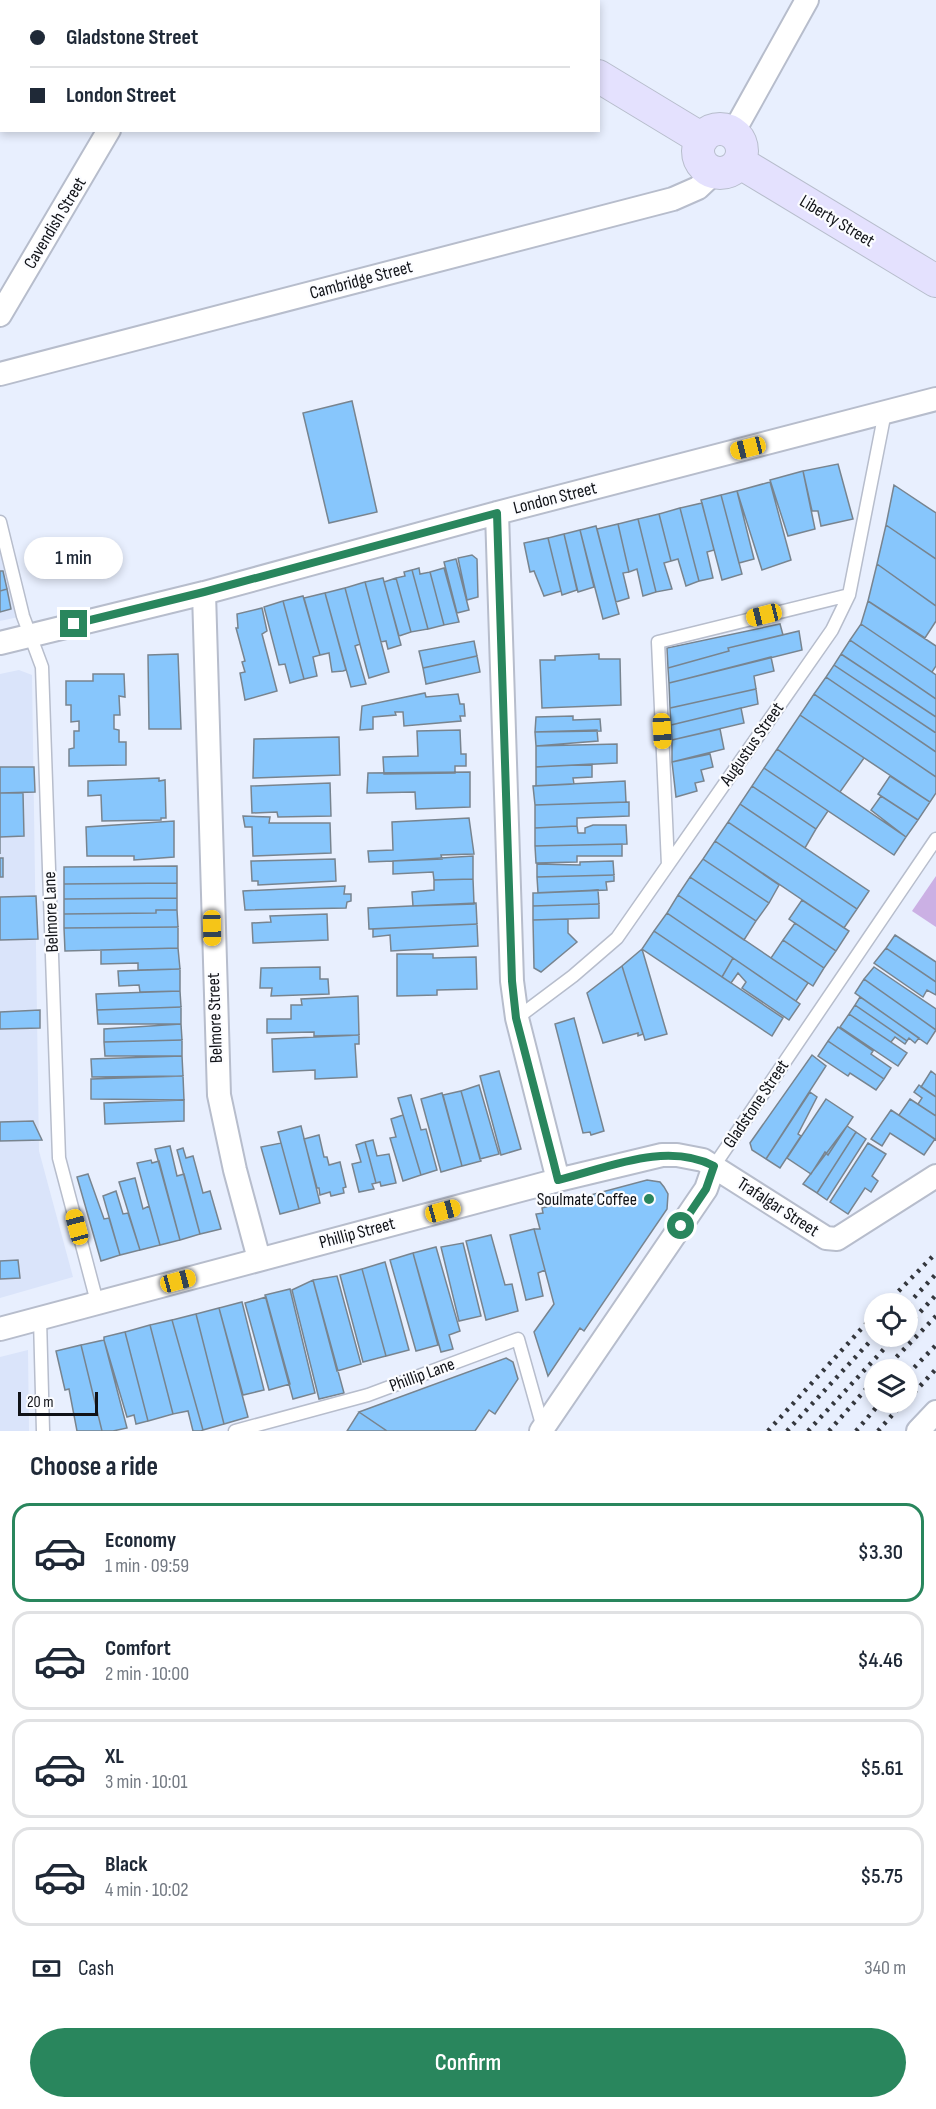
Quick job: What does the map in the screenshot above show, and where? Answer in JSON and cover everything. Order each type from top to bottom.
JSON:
[{"type":"main road","points":[[600,77],[702,139],[699,150],[701,162],[729,156]]},
{"type":"main road","name":"Liberty Street","points":[[729,156],[936,281]]},
{"type":"street","name":"Cambridge Street","points":[[0,374],[673,199],[698,188],[729,156],[807,0]]},
{"type":"street","name":"Cavendish Street","points":[[0,315],[108,132]]},
{"type":"street","name":"London Street","points":[[0,643],[204,592],[936,399]]},
{"type":"street","points":[[497,513],[512,981],[516,1018],[558,1180]]},
{"type":"street","name":"Belmore Street","points":[[204,592],[219,1095],[235,1170],[260,1259]]},
{"type":"street","name":"Phillip Street","points":[[0,1329],[558,1180],[662,1155],[692,1157],[714,1166]]},
{"type":"street","name":"Trafalgar Street","points":[[714,1166],[826,1238],[837,1239],[936,1176]]},
{"type":"street","name":"Gladstone Street","points":[[542,1430],[706,1189],[714,1166]]},
{"type":"street","points":[[918,1431],[936,1412]]},
{"type":"lane","name":"Augustus Street","points":[[516,1018],[573,976],[617,938],[832,630],[849,595],[885,412]]},
{"type":"lane","name":"Belmore Lane","points":[[0,522],[30,635],[42,667],[59,1158],[97,1302]]},
{"type":"lane","points":[[668,865],[658,642],[849,595]]},
{"type":"lane","name":"Gladstone Street","points":[[714,1166],[936,840]]},
{"type":"lane","points":[[40,1319],[43,1431]]},
{"type":"lane","name":"Phillip Lane","points":[[235,1431],[368,1395],[518,1339],[542,1430]]},
{"type":"shaded area","points":[[0,522],[23,616],[0,621]]},
{"type":"shaded area","points":[[19,670],[32,675],[39,1151],[73,1277],[0,1298],[0,674]]},
{"type":"shaded area","points":[[936,876],[936,927],[912,911]]},
{"type":"shaded area","points":[[28,1350],[29,1431],[0,1431],[0,1357]]},
{"type":"building","points":[[352,401],[377,512],[329,523],[303,413]]},
{"type":"building","points":[[838,464],[853,519],[821,526],[818,511],[812,511],[803,471]]},
{"type":"building","points":[[803,471],[815,529],[788,536],[770,480]]},
{"type":"building","points":[[770,482],[791,560],[762,570],[737,491]]},
{"type":"building","points":[[894,485],[936,513],[936,559],[886,525]]},
{"type":"building","points":[[737,491],[754,559],[739,563],[721,495]]},
{"type":"building","points":[[721,495],[742,574],[722,580],[701,500]]},
{"type":"building","points":[[702,503],[714,550],[707,552],[713,578],[699,581],[680,508]]},
{"type":"building","points":[[680,508],[699,581],[686,586],[678,559],[671,561],[659,514]]},
{"type":"building","points":[[659,514],[671,561],[664,563],[672,589],[656,592],[638,519]]},
{"type":"building","points":[[638,519],[656,592],[643,596],[637,569],[629,572],[618,524]]},
{"type":"building","points":[[618,524],[629,572],[623,573],[629,598],[616,602],[597,529]]},
{"type":"building","points":[[886,525],[936,559],[936,606],[877,564]]},
{"type":"building","points":[[596,526],[619,614],[603,619],[580,530]]},
{"type":"building","points":[[580,530],[594,587],[578,592],[564,534]]},
{"type":"building","points":[[564,534],[577,590],[562,595],[548,538]]},
{"type":"building","points":[[548,538],[561,591],[544,596],[534,571],[530,572],[524,543]]},
{"type":"building","points":[[472,555],[477,559],[478,597],[467,600],[458,558]]},
{"type":"building","points":[[456,559],[469,610],[457,613],[444,562]]},
{"type":"building","points":[[877,564],[936,606],[936,621],[925,638],[868,601]]},
{"type":"building","points":[[419,568],[420,574],[430,572],[444,625],[428,629],[412,570]]},
{"type":"building","points":[[444,568],[459,622],[444,625],[430,572]]},
{"type":"building","points":[[412,570],[428,629],[411,632],[396,578],[405,576],[404,572]]},
{"type":"building","points":[[0,571],[3,571],[7,589],[0,591]]},
{"type":"building","points":[[383,578],[401,645],[388,649],[386,641],[381,642],[365,582]]},
{"type":"building","points":[[396,578],[411,632],[399,636],[384,582]]},
{"type":"building","points":[[365,582],[389,672],[369,678],[345,588]]},
{"type":"building","points":[[345,588],[360,644],[355,646],[366,684],[351,687],[325,593]]},
{"type":"building","points":[[7,589],[11,609],[0,612],[0,591]]},
{"type":"building","points":[[325,593],[346,670],[343,671],[332,672],[329,653],[320,655],[304,598]]},
{"type":"building","points":[[303,596],[320,655],[313,657],[317,676],[304,679],[283,601]]},
{"type":"building","points":[[283,601],[304,679],[290,683],[285,664],[279,665],[264,607]]},
{"type":"building","points":[[868,601],[936,646],[936,666],[932,672],[861,624]]},
{"type":"building","points":[[262,608],[267,631],[262,634],[277,691],[245,700],[240,673],[245,672],[242,662],[245,661],[236,628],[238,628],[237,614]]},
{"type":"building","points":[[780,624],[783,635],[728,648],[729,651],[668,668],[667,648]]},
{"type":"building","points":[[861,624],[936,675],[936,699],[850,640]]},
{"type":"building","points":[[799,631],[802,650],[669,683],[668,668],[729,651],[728,648]]},
{"type":"building","points":[[850,640],[936,699],[936,717],[841,654]]},
{"type":"building","points":[[474,641],[477,656],[423,668],[419,651]]},
{"type":"building","points":[[178,654],[181,729],[149,729],[148,655]]},
{"type":"building","points":[[599,654],[599,659],[620,659],[621,705],[542,708],[540,660],[555,660],[555,656]]},
{"type":"building","points":[[841,654],[936,717],[936,733],[834,665]]},
{"type":"building","points":[[477,656],[480,672],[426,684],[423,668]]},
{"type":"building","points":[[771,657],[774,671],[754,676],[756,689],[670,708],[669,683]]},
{"type":"building","points":[[834,665],[936,733],[936,752],[826,677]]},
{"type":"building","points":[[93,674],[124,674],[125,697],[119,696],[120,715],[114,715],[114,729],[119,730],[119,742],[126,742],[126,765],[69,766],[69,749],[74,748],[74,731],[79,731],[79,721],[71,722],[71,705],[66,705],[66,681],[93,681]]},
{"type":"building","points":[[826,677],[936,752],[936,777],[814,694]]},
{"type":"building","points":[[756,689],[758,704],[671,725],[670,708]]},
{"type":"building","points":[[425,693],[426,697],[458,694],[460,704],[464,704],[465,716],[460,716],[461,721],[404,726],[403,712],[395,712],[396,715],[373,717],[373,729],[360,730],[362,706]]},
{"type":"building","points":[[814,694],[936,777],[936,793],[930,802],[800,715]]},
{"type":"building","points":[[741,708],[744,723],[672,740],[671,725]]},
{"type":"building","points":[[800,715],[864,758],[840,792],[777,749]]},
{"type":"building","points":[[573,716],[573,720],[600,719],[601,731],[535,732],[536,717]]},
{"type":"building","points":[[720,729],[724,749],[672,762],[672,740]]},
{"type":"building","points":[[460,730],[461,754],[466,754],[466,766],[455,766],[455,773],[384,774],[383,757],[418,756],[417,731]]},
{"type":"building","points":[[597,730],[598,741],[536,746],[535,732]]},
{"type":"building","points":[[339,737],[340,775],[253,778],[254,739]]},
{"type":"building","points":[[617,744],[617,763],[536,767],[536,746]]},
{"type":"building","points":[[777,749],[906,837],[894,855],[764,768]]},
{"type":"building","points":[[710,754],[713,767],[701,770],[704,781],[695,783],[697,791],[676,797],[672,762]]},
{"type":"building","points":[[592,764],[592,777],[573,778],[574,784],[536,786],[536,767]]},
{"type":"building","points":[[0,767],[34,767],[35,792],[0,793]]},
{"type":"building","points":[[764,768],[828,811],[816,829],[752,786]]},
{"type":"building","points":[[470,772],[470,807],[416,809],[415,792],[367,793],[368,773]]},
{"type":"building","points":[[890,776],[930,802],[918,820],[878,794]]},
{"type":"building","points":[[159,778],[159,781],[165,780],[166,818],[161,818],[161,820],[102,821],[101,795],[88,796],[88,781]]},
{"type":"building","points":[[625,781],[626,802],[535,805],[533,786]]},
{"type":"building","points":[[330,783],[331,816],[278,817],[277,812],[252,813],[251,786]]},
{"type":"building","points":[[752,786],[816,829],[805,848],[740,804]]},
{"type":"building","points":[[0,793],[23,793],[24,836],[0,837]]},
{"type":"building","points":[[881,796],[918,820],[906,837],[871,810]]},
{"type":"building","points":[[629,802],[629,816],[577,818],[577,826],[535,828],[535,805]]},
{"type":"building","points":[[740,804],[869,891],[857,909],[728,822]]},
{"type":"building","points":[[243,816],[270,817],[269,823],[330,823],[331,853],[253,856],[252,827],[245,827]]},
{"type":"building","points":[[469,818],[474,854],[441,855],[442,859],[369,862],[368,851],[393,850],[392,822]]},
{"type":"building","points":[[174,821],[174,857],[134,860],[134,856],[87,856],[86,827]]},
{"type":"building","points":[[728,822],[857,909],[844,928],[715,841]]},
{"type":"building","points":[[593,825],[626,825],[627,844],[535,846],[535,828],[577,826],[578,833],[585,833],[585,828]]},
{"type":"building","points":[[715,841],[779,885],[769,903],[703,859]]},
{"type":"building","points":[[622,844],[622,856],[577,856],[577,862],[536,863],[535,846]]},
{"type":"building","points":[[473,856],[473,879],[434,880],[433,872],[393,874],[393,861]]},
{"type":"building","points":[[0,858],[3,858],[3,877],[0,877]]},
{"type":"building","points":[[335,859],[336,881],[258,885],[258,881],[252,881],[251,861]]},
{"type":"building","points":[[703,859],[769,903],[756,921],[690,877]]},
{"type":"building","points":[[613,861],[614,875],[537,877],[537,864],[580,865],[580,862]]},
{"type":"building","points":[[177,866],[177,883],[64,884],[64,867]]},
{"type":"building","points":[[614,875],[614,881],[606,882],[607,890],[538,893],[537,877]]},
{"type":"building","points":[[690,877],[756,921],[744,940],[678,895]]},
{"type":"building","points":[[473,879],[474,904],[413,906],[412,892],[434,890],[434,880]]},
{"type":"building","points":[[177,883],[177,898],[64,899],[64,884]]},
{"type":"building","points":[[345,886],[344,894],[351,894],[351,901],[347,902],[346,908],[245,910],[243,891]]},
{"type":"building","points":[[598,890],[599,904],[533,906],[533,893]]},
{"type":"building","points":[[678,895],[808,983],[796,1001],[667,913]]},
{"type":"building","points":[[36,896],[38,939],[0,940],[0,897]]},
{"type":"building","points":[[177,898],[177,910],[156,910],[156,913],[64,914],[64,899]]},
{"type":"building","points":[[802,900],[849,931],[836,951],[789,919]]},
{"type":"building","points":[[476,903],[477,924],[369,929],[368,908]]},
{"type":"building","points":[[599,904],[599,918],[533,920],[533,906]]},
{"type":"building","points":[[156,910],[177,910],[178,927],[64,928],[64,914],[156,913]]},
{"type":"building","points":[[667,913],[733,958],[722,977],[654,931]]},
{"type":"building","points":[[327,914],[328,940],[253,943],[252,923],[271,922],[270,916]]},
{"type":"building","points":[[568,919],[568,933],[577,942],[541,972],[534,968],[533,920]]},
{"type":"building","points":[[795,923],[836,951],[824,968],[783,940]]},
{"type":"building","points":[[477,924],[478,946],[391,951],[390,935],[373,937],[373,929]]},
{"type":"building","points":[[178,927],[178,948],[65,951],[64,928]]},
{"type":"building","points":[[654,931],[783,1018],[772,1036],[642,949]]},
{"type":"building","points":[[895,935],[936,962],[936,982],[886,948]]},
{"type":"building","points":[[783,940],[824,968],[813,986],[771,958]]},
{"type":"building","points":[[178,948],[180,969],[138,970],[138,963],[101,964],[101,950]]},
{"type":"building","points":[[886,948],[936,982],[936,995],[927,990],[923,997],[874,963]]},
{"type":"building","points":[[642,949],[667,1034],[645,1040],[622,966]]},
{"type":"building","points":[[397,954],[433,954],[433,958],[476,957],[477,989],[437,990],[437,995],[397,996]]},
{"type":"building","points":[[733,958],[800,1004],[789,1020],[742,988],[746,982],[738,973],[731,983],[722,977]]},
{"type":"building","points":[[622,966],[643,1034],[638,1036],[638,1033],[603,1043],[587,993]]},
{"type":"building","points":[[320,967],[320,979],[328,979],[329,994],[271,996],[272,988],[260,988],[261,968]]},
{"type":"building","points":[[874,967],[936,1009],[936,1030],[864,979]]},
{"type":"building","points":[[180,969],[180,991],[140,992],[139,985],[119,986],[118,971]]},
{"type":"building","points":[[864,979],[936,1030],[927,1044],[855,993]]},
{"type":"building","points":[[180,991],[181,1007],[97,1010],[96,994]]},
{"type":"building","points":[[358,996],[359,1035],[314,1036],[314,1032],[267,1033],[267,1019],[291,1019],[291,1005],[302,1005],[301,999]]},
{"type":"building","points":[[860,997],[919,1038],[915,1043],[909,1038],[907,1041],[855,1005]]},
{"type":"building","points":[[855,1005],[907,1041],[905,1044],[895,1037],[891,1042],[849,1014]]},
{"type":"building","points":[[181,1007],[181,1024],[98,1024],[97,1010]]},
{"type":"building","points":[[40,1010],[40,1028],[0,1029],[0,1012]]},
{"type":"building","points":[[849,1014],[907,1053],[898,1066],[840,1027]]},
{"type":"building","points":[[574,1018],[604,1131],[591,1135],[590,1132],[583,1133],[555,1024]]},
{"type":"building","points":[[181,1024],[182,1040],[104,1042],[104,1029]]},
{"type":"building","points":[[838,1027],[873,1051],[871,1054],[891,1068],[884,1079],[828,1041]]},
{"type":"building","points":[[359,1035],[359,1044],[355,1044],[357,1077],[315,1079],[315,1070],[273,1072],[272,1039]]},
{"type":"building","points":[[182,1040],[182,1056],[105,1056],[104,1042]]},
{"type":"building","points":[[828,1041],[884,1079],[876,1090],[850,1073],[848,1076],[818,1056]]},
{"type":"building","points":[[812,1055],[826,1066],[766,1159],[752,1150],[750,1143]]},
{"type":"building","points":[[182,1056],[183,1076],[92,1077],[91,1059]]},
{"type":"building","points":[[499,1071],[521,1149],[501,1155],[480,1076]]},
{"type":"building","points":[[931,1071],[936,1075],[936,1097],[921,1087]]},
{"type":"building","points":[[183,1076],[184,1100],[91,1099],[91,1079]]},
{"type":"building","points":[[479,1085],[499,1154],[480,1159],[461,1091]]},
{"type":"building","points":[[919,1085],[936,1097],[936,1116],[918,1104],[922,1098],[914,1092]]},
{"type":"building","points":[[461,1091],[481,1161],[462,1166],[443,1095]]},
{"type":"building","points":[[810,1092],[817,1097],[798,1134],[801,1136],[780,1168],[766,1159]]},
{"type":"building","points":[[442,1093],[462,1166],[441,1172],[421,1099]]},
{"type":"building","points":[[411,1095],[421,1130],[426,1129],[437,1170],[421,1175],[398,1098]]},
{"type":"building","points":[[826,1099],[853,1117],[828,1155],[825,1152],[811,1174],[787,1158]]},
{"type":"building","points":[[910,1099],[936,1116],[936,1140],[899,1115]]},
{"type":"building","points":[[184,1100],[184,1121],[105,1124],[104,1103]]},
{"type":"building","points":[[891,1110],[935,1139],[924,1155],[890,1133],[882,1146],[871,1139]]},
{"type":"building","points":[[403,1115],[421,1175],[403,1181],[390,1138],[396,1137],[391,1119]]},
{"type":"building","points":[[33,1121],[42,1140],[0,1141],[0,1122]]},
{"type":"building","points":[[301,1126],[320,1203],[299,1209],[278,1132]]},
{"type":"building","points":[[847,1126],[856,1132],[817,1193],[803,1184]]},
{"type":"building","points":[[856,1132],[866,1139],[827,1200],[817,1193]]},
{"type":"building","points":[[319,1135],[324,1157],[327,1157],[329,1165],[340,1162],[346,1187],[343,1188],[344,1193],[331,1196],[330,1192],[320,1195],[304,1139]]},
{"type":"building","points":[[373,1140],[377,1156],[389,1154],[396,1183],[381,1186],[380,1182],[376,1183],[365,1142]]},
{"type":"building","points":[[365,1142],[376,1183],[372,1184],[374,1189],[359,1192],[352,1164],[361,1162],[356,1145]]},
{"type":"building","points":[[281,1143],[299,1209],[280,1214],[261,1147]]},
{"type":"building","points":[[868,1143],[886,1154],[872,1176],[878,1181],[871,1192],[865,1188],[848,1214],[830,1202]]},
{"type":"building","points":[[170,1146],[177,1176],[184,1174],[200,1234],[180,1240],[155,1149]]},
{"type":"building","points":[[183,1148],[186,1158],[193,1156],[203,1193],[210,1191],[221,1229],[200,1234],[177,1150]]},
{"type":"building","points":[[151,1160],[152,1163],[159,1161],[180,1240],[160,1245],[137,1163]]},
{"type":"building","points":[[88,1174],[104,1219],[109,1218],[120,1255],[101,1261],[77,1177]]},
{"type":"building","points":[[135,1178],[143,1209],[149,1206],[160,1245],[140,1250],[119,1182]]},
{"type":"building","points":[[647,1180],[660,1182],[664,1187],[668,1194],[667,1209],[584,1331],[580,1328],[548,1376],[534,1332],[554,1304],[534,1229],[540,1229],[536,1214],[543,1213],[542,1208]]},
{"type":"building","points":[[116,1191],[123,1214],[128,1213],[140,1250],[120,1255],[103,1196]]},
{"type":"building","points":[[534,1229],[545,1270],[538,1273],[543,1296],[526,1300],[510,1235]]},
{"type":"building","points":[[491,1235],[505,1285],[512,1284],[518,1311],[486,1320],[466,1241]]},
{"type":"building","points":[[463,1243],[481,1316],[459,1321],[441,1247]]},
{"type":"building","points":[[436,1247],[460,1331],[449,1335],[453,1349],[441,1352],[413,1253]]},
{"type":"building","points":[[413,1253],[438,1345],[416,1351],[390,1260]]},
{"type":"building","points":[[18,1260],[20,1278],[0,1279],[0,1261]]},
{"type":"building","points":[[385,1262],[409,1350],[386,1356],[362,1269]]},
{"type":"building","points":[[362,1269],[386,1356],[363,1362],[340,1275]]},
{"type":"building","points":[[337,1276],[361,1364],[337,1371],[313,1280]]},
{"type":"building","points":[[313,1280],[344,1393],[319,1399],[292,1290]]},
{"type":"building","points":[[290,1289],[315,1393],[293,1399],[265,1295]]},
{"type":"building","points":[[266,1297],[290,1384],[269,1390],[245,1303]]},
{"type":"building","points":[[242,1302],[264,1390],[243,1395],[219,1308]]},
{"type":"building","points":[[219,1308],[248,1417],[224,1424],[196,1314]]},
{"type":"building","points":[[196,1314],[224,1424],[203,1430],[172,1320]]},
{"type":"building","points":[[172,1320],[203,1430],[201,1431],[193,1431],[188,1411],[173,1414],[150,1325]]},
{"type":"building","points":[[150,1325],[173,1414],[148,1421],[125,1332]]},
{"type":"building","points":[[125,1332],[148,1421],[136,1424],[134,1415],[127,1417],[104,1340],[104,1337]]},
{"type":"building","points":[[104,1340],[127,1428],[113,1431],[102,1431],[81,1345]]},
{"type":"building","points":[[81,1345],[102,1431],[77,1431],[69,1389],[65,1390],[56,1351]]},
{"type":"building","points":[[506,1358],[513,1362],[518,1379],[495,1414],[489,1410],[475,1431],[387,1431],[359,1412]]},
{"type":"building","points":[[359,1412],[387,1431],[347,1431]]},
{"type":"railway","points":[[897,1293],[936,1253]]},
{"type":"railway","points":[[918,1293],[936,1274]]},
{"type":"railway","points":[[918,1314],[936,1295]]},
{"type":"railway","points":[[895,1359],[936,1316]]},
{"type":"railway","points":[[768,1431],[864,1326]]},
{"type":"railway","points":[[918,1364],[936,1345]]},
{"type":"railway","points":[[787,1431],[865,1347]]},
{"type":"railway","points":[[808,1431],[886,1347]]},
{"type":"railway","points":[[918,1388],[936,1369]]},
{"type":"railway","points":[[829,1431],[864,1391]]},
{"type":"railway","points":[[856,1431],[872,1413]]},
{"type":"railway","points":[[878,1431],[894,1413]]},
{"type":"place","name":"Soulmate Coffee","points":[[649,1199]]},
{"type":"route","points":[[74,624],[204,592],[497,513],[512,981],[516,1018],[558,1180],[662,1155],[677,1155],[703,1160],[714,1166],[706,1189],[681,1226]]}]
